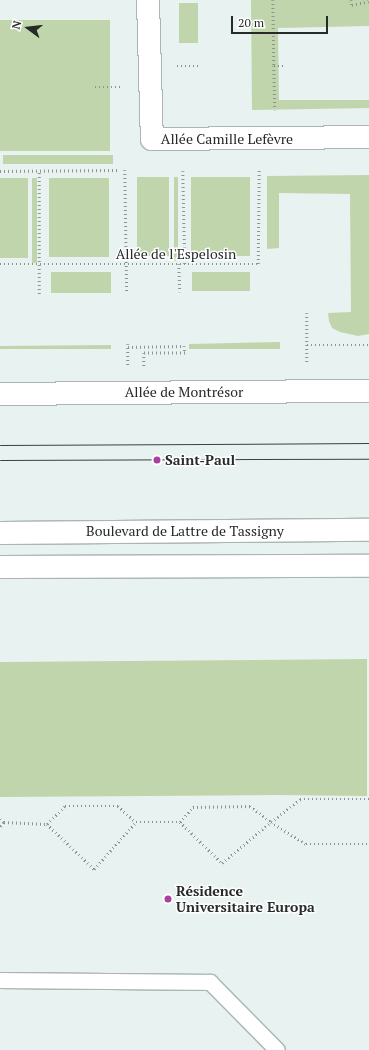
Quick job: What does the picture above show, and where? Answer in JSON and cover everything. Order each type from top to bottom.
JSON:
[{"type":"street","name":"Allée Camille Lefèvre","points":[[148,0],[152,139],[369,137]]},
{"type":"street","name":"Allée de Montrésor","points":[[0,394],[369,391]]},
{"type":"street","name":"Boulevard de Lattre de Tassigny","points":[[0,533],[369,530]]},
{"type":"street","points":[[0,567],[369,566]]},
{"type":"lane","points":[[0,980],[210,982],[276,1050]]},
{"type":"path","points":[[273,0],[276,113]]},
{"type":"path","points":[[351,0],[352,6],[369,1]]},
{"type":"path","points":[[175,66],[198,66]]},
{"type":"path","points":[[274,66],[286,66]]},
{"type":"path","points":[[95,87],[120,87]]},
{"type":"path","points":[[0,171],[120,170]]},
{"type":"path","points":[[125,170],[127,292]]},
{"type":"path","name":"Allée de l'Espelosin","points":[[0,264],[258,264],[259,170]]},
{"type":"path","points":[[39,171],[39,294]]},
{"type":"path","points":[[183,171],[185,264]]},
{"type":"path","points":[[179,264],[180,292]]},
{"type":"path","points":[[307,313],[307,366]]},
{"type":"path","points":[[307,345],[369,345]]},
{"type":"path","points":[[128,366],[128,346],[184,346],[185,353],[144,353],[144,366]]},
{"type":"path","points":[[47,824],[65,806],[118,806],[136,822],[180,822],[222,863],[300,799],[369,799]]},
{"type":"path","points":[[180,822],[193,807],[250,806],[271,822],[306,844],[369,844]]},
{"type":"path","points":[[0,819],[4,822],[47,824],[94,868],[136,822]]},
{"type":"path","points":[[0,826],[4,822]]},
{"type":"green space","points":[[251,0],[369,0],[369,26],[278,28],[279,100],[369,100],[369,108],[252,110]]},
{"type":"green space","points":[[179,3],[198,3],[198,43],[179,43]]},
{"type":"green space","points":[[0,20],[110,20],[110,151],[0,151]]},
{"type":"green space","points":[[3,155],[113,155],[113,164],[3,164]]},
{"type":"green space","points":[[369,175],[369,334],[358,336],[340,332],[332,328],[328,313],[351,312],[350,194],[279,193],[279,248],[267,249],[267,176]]},
{"type":"green space","points":[[137,177],[169,177],[169,256],[137,256]]},
{"type":"green space","points":[[174,177],[178,177],[178,261],[174,261]]},
{"type":"green space","points":[[191,177],[250,177],[250,256],[191,256]]},
{"type":"green space","points":[[0,178],[28,178],[28,258],[0,258]]},
{"type":"green space","points":[[32,178],[37,178],[37,263],[32,263]]},
{"type":"green space","points":[[49,178],[109,178],[109,257],[49,257]]},
{"type":"green space","points":[[51,272],[111,272],[111,293],[51,293]]},
{"type":"green space","points":[[192,272],[250,272],[250,291],[192,291]]},
{"type":"green space","points":[[280,342],[280,349],[189,349],[189,344]]},
{"type":"green space","points":[[111,345],[111,349],[0,349],[0,346]]},
{"type":"green space","points":[[367,659],[367,796],[277,795],[0,797],[0,662]]},
{"type":"tram line","points":[[0,445],[369,443]]},
{"type":"tram line","points":[[0,460],[369,459]]},
{"type":"place","name":"Saint-Paul","points":[[157,460]]},
{"type":"place","name":"Résidence Universitaire Europa","points":[[168,899]]}]
